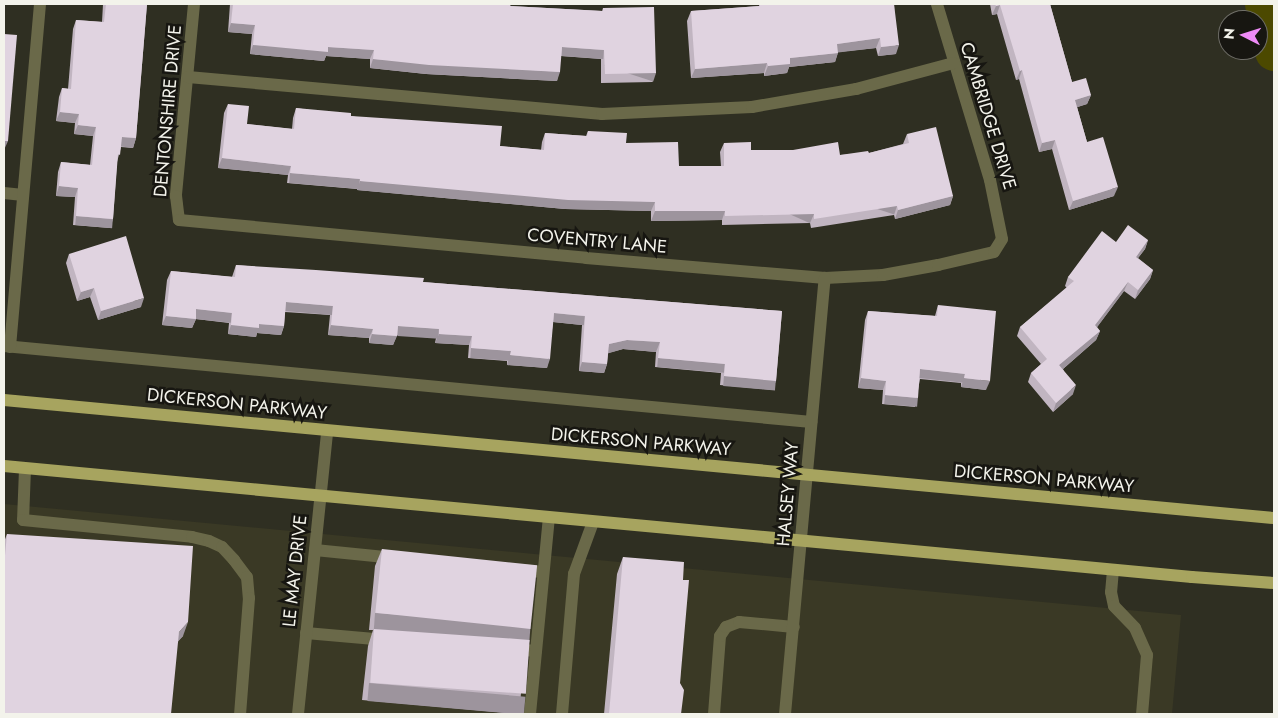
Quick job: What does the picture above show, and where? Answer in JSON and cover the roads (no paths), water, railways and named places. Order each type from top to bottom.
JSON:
[{"type":"main road","name":"DICKERSON PARKWAY","points":[[4,400],[1274,518]]},
{"type":"main road","points":[[4,466],[1192,578],[1274,582]]},
{"type":"street","points":[[40,4],[7,347],[812,422]]},
{"type":"street","name":"DENTONSHIRE DRIVE","points":[[179,220],[176,196],[194,4]]},
{"type":"street","name":"CAMBRIDGE DRIVE","points":[[937,4],[990,180],[1002,240]]},
{"type":"street","points":[[188,78],[602,114],[752,108],[856,90],[954,63]]},
{"type":"street","points":[[4,193],[23,194]]},
{"type":"street","name":"COVENTRY LANE","points":[[179,220],[596,259],[825,278],[883,275],[938,265],[994,252],[1002,240]]},
{"type":"street","name":"HALSEY WAY","points":[[785,714],[825,278]]},
{"type":"street","name":"LE MAY DRIVE","points":[[298,714],[327,431]]},
{"type":"street","points":[[25,468],[23,520],[192,537],[209,541],[222,547],[234,560],[247,577],[250,598],[240,714]]},
{"type":"street","points":[[530,714],[549,518]]},
{"type":"street","points":[[562,714],[574,574],[593,522]]},
{"type":"street","points":[[315,550],[403,559]]},
{"type":"street","points":[[507,569],[543,572]]},
{"type":"street","points":[[1113,570],[1110,592],[1114,606],[1135,628],[1147,655],[1142,714]]},
{"type":"street","points":[[714,714],[720,636],[726,627],[738,622],[794,627]]},
{"type":"street","points":[[306,633],[404,641]]},
{"type":"street","points":[[499,648],[536,651]]},
{"type":"waterway","points":[[1264,4],[1274,52]]}]
